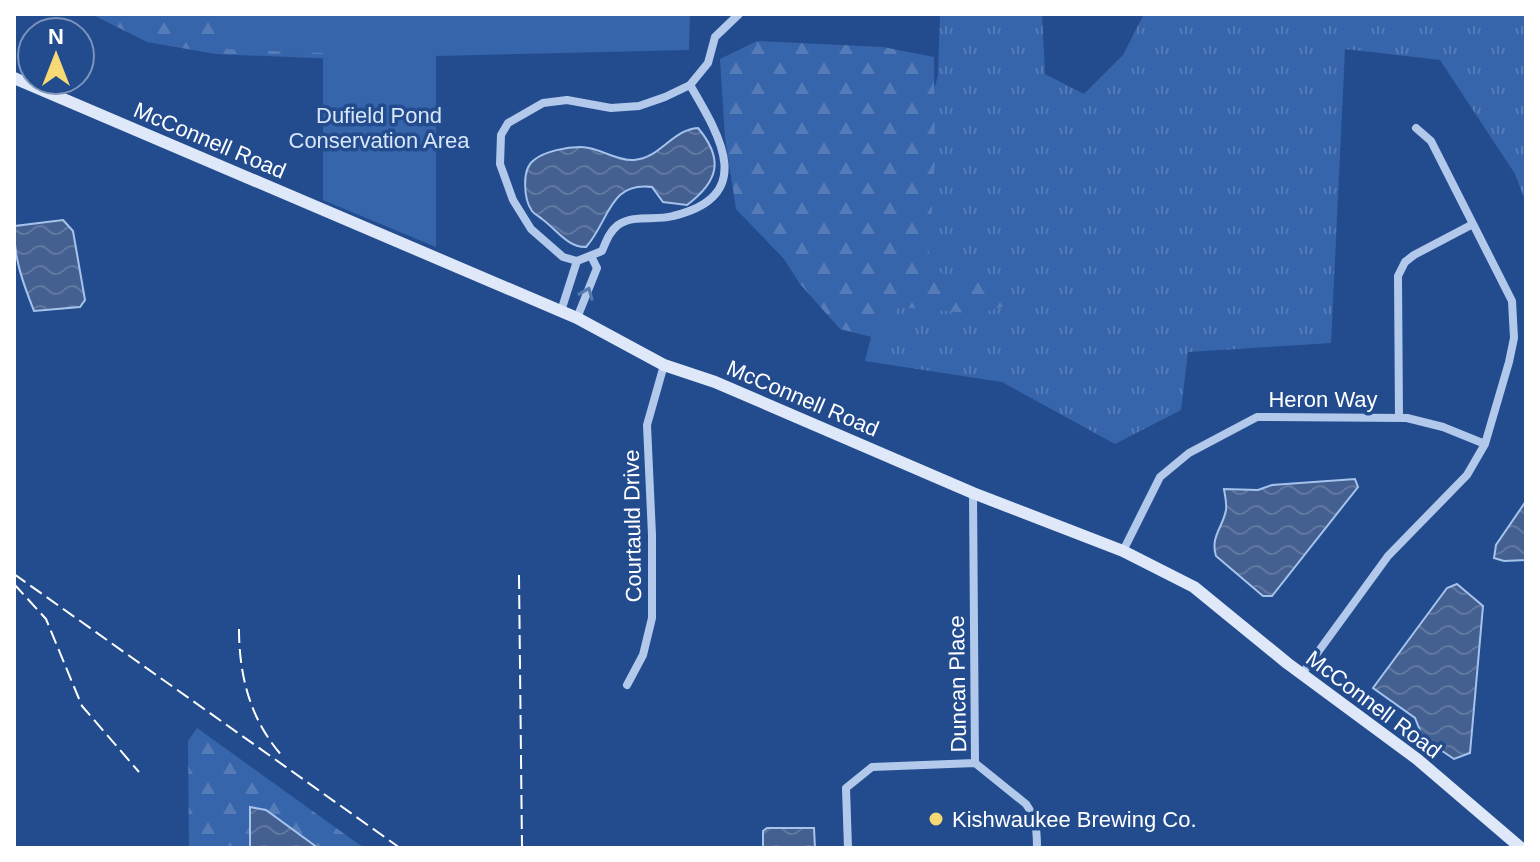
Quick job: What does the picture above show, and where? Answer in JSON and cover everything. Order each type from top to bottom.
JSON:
[{"type":"street","points":[[690,85],[705,111],[727,164],[720,191],[700,206],[671,217],[632,219],[620,224],[611,232],[602,251],[577,261],[563,257],[531,229],[513,200],[500,164],[501,135],[508,123],[543,103],[567,100],[611,108],[639,106],[690,85],[708,63],[715,37],[739,14]]},
{"type":"street","name":"McConnell Road","points":[[14,78],[577,318],[664,365],[715,382],[973,493],[1123,551],[1194,587],[1302,674],[1417,759],[1521,848]]},
{"type":"street","points":[[1302,674],[1388,556],[1467,475],[1485,444],[1509,362],[1514,338],[1512,301],[1431,141],[1416,128]]},
{"type":"street","points":[[1399,418],[1398,276],[1405,262],[1414,255],[1473,224]]},
{"type":"street","points":[[577,318],[597,268],[591,256]]},
{"type":"street","points":[[561,311],[577,261]]},
{"type":"street","name":"Courtauld Drive","points":[[627,685],[643,655],[652,618],[647,425],[664,365]]},
{"type":"street","name":"Heron Way","points":[[1123,551],[1160,477],[1189,453],[1257,417],[1399,418],[1443,427],[1485,444]]},
{"type":"street","name":"Duncan Place","points":[[973,493],[975,763],[1026,804],[1035,819],[1037,848]]},
{"type":"street","points":[[848,848],[846,788],[872,767],[975,763]]},
{"type":"green space","points":[[91,14],[679,14],[339,59],[216,54],[147,42]]},
{"type":"green space","name":"Dufield Pond Conservation Area","points":[[226,14],[690,14],[689,50],[436,56],[436,247],[323,200],[323,53],[227,49]]},
{"type":"green space","points":[[940,14],[1042,14],[1045,74],[1084,94],[1123,55],[1144,14],[1526,14],[1526,203],[1515,174],[1440,60],[1345,49],[1331,343],[1188,352],[1181,410],[1115,444],[1002,382],[865,361],[938,75]]},
{"type":"green space","points":[[757,41],[883,47],[934,57],[935,161],[928,268],[994,286],[1004,306],[980,314],[899,307],[876,338],[840,329],[800,284],[784,259],[736,209],[725,137],[720,59]]},
{"type":"green space","points":[[197,728],[364,848],[189,848],[188,741]]},
{"type":"water","points":[[698,128],[712,150],[714,169],[706,187],[687,205],[663,202],[652,187],[627,190],[612,205],[586,247],[568,241],[534,214],[529,206],[525,185],[527,170],[534,160],[544,154],[581,147],[634,160],[652,154],[680,134]]},
{"type":"water","points":[[63,220],[73,231],[85,300],[80,307],[34,311],[17,261],[14,228]]},
{"type":"water","points":[[1355,479],[1358,487],[1272,596],[1263,596],[1216,556],[1216,538],[1226,510],[1224,489],[1258,490],[1272,485]]},
{"type":"water","points":[[1526,501],[1526,560],[1494,558],[1496,545]]},
{"type":"water","points":[[1457,584],[1483,606],[1470,753],[1454,759],[1423,738],[1415,718],[1373,688],[1447,588]]},
{"type":"water","points":[[250,807],[266,810],[318,848],[250,848]]},
{"type":"water","points":[[767,828],[814,828],[815,848],[763,848],[763,831]]},
{"type":"railway","points":[[14,574],[400,848]]},
{"type":"railway","points":[[519,575],[522,848]]},
{"type":"railway","points":[[14,584],[46,619],[82,706],[139,772]]},
{"type":"railway","points":[[239,629],[241,664],[249,698],[263,729],[284,758]]},
{"type":"place","name":"Kishwaukee Brewing Co.","points":[[936,819]]}]
